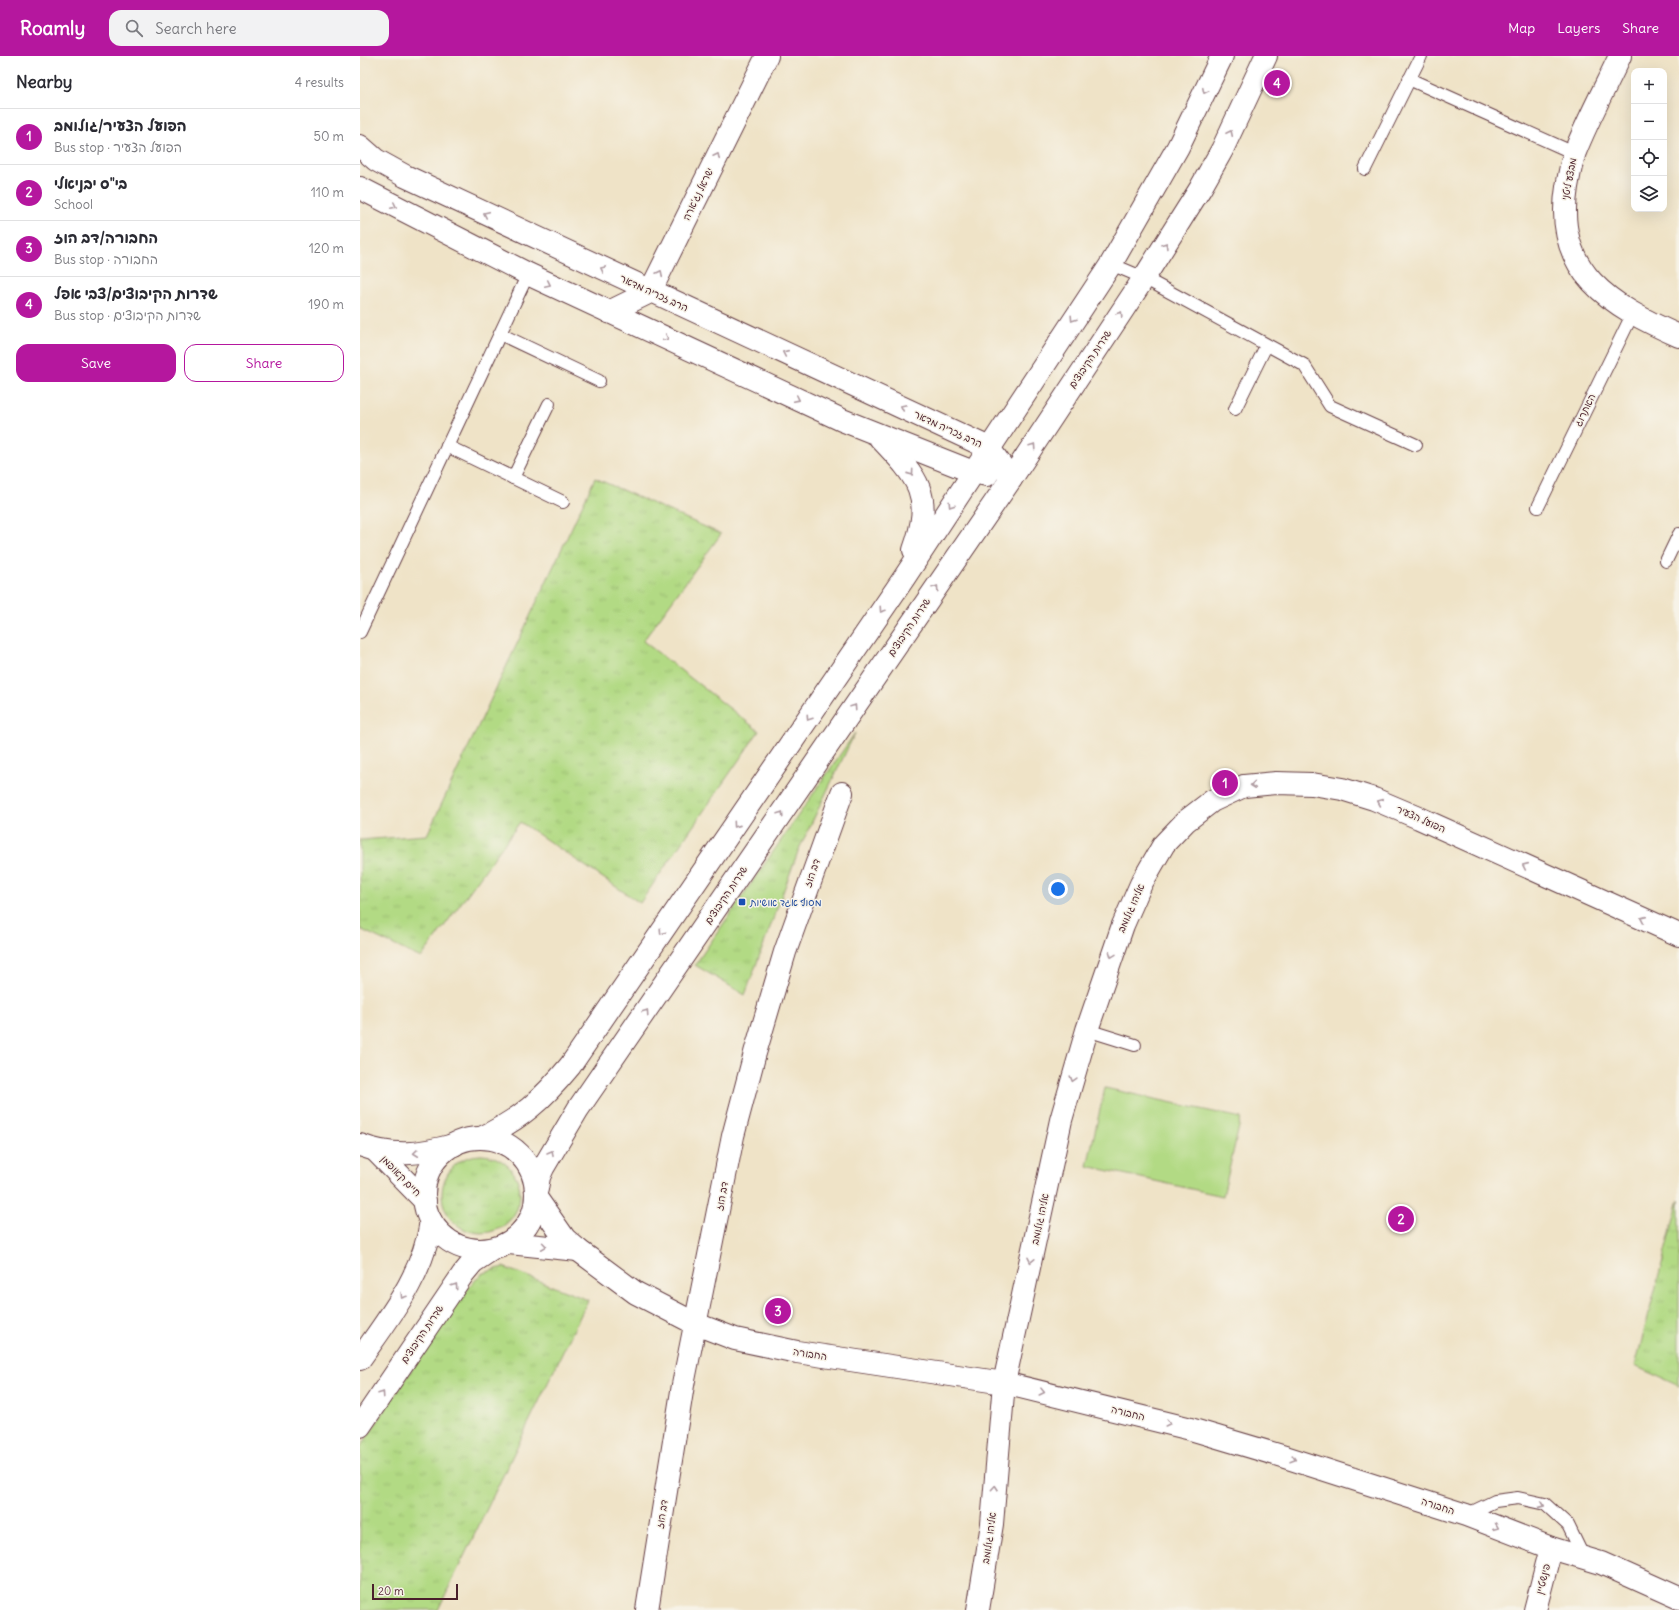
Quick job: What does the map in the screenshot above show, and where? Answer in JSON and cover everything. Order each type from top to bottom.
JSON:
[{"type":"street","name":"ישראל נג'ארה","points":[[650,292],[767,56]]},
{"type":"street","points":[[360,1359],[414,1277],[427,1245],[428,1211],[425,1184],[431,1168],[440,1155],[454,1144],[481,1138],[506,1126],[523,1114],[553,1087],[570,1066],[904,578],[1111,264],[1178,147],[1222,56]]},
{"type":"street","name":"שדרות הקיבוצים","points":[[537,1194],[539,1177],[543,1168],[578,1109],[1011,479],[1144,278],[1200,190],[1222,150],[1266,56]]},
{"type":"street","name":"מבצע ליטני","points":[[1620,56],[1574,153],[1564,205],[1566,234],[1577,262],[1594,285],[1621,307],[1679,336]]},
{"type":"street","name":"הרב זכריה מדאר","points":[[360,146],[376,160],[406,176],[650,292],[989,448],[1011,479]]},
{"type":"street","points":[[360,188],[528,274],[842,420],[973,472],[1011,479]]},
{"type":"street","points":[[609,312],[650,292]]},
{"type":"street","points":[[876,433],[904,463],[920,489],[924,502],[924,513],[920,533],[904,578]]},
{"type":"street","name":"הפועל הצעיר","points":[[1164,844],[1186,821],[1212,801],[1244,786],[1276,783],[1312,784],[1342,789],[1374,799],[1419,818],[1679,935]]},
{"type":"street","name":"דב הוז","points":[[647,1610],[683,1385],[734,1136],[755,1053],[785,952],[842,793]]},
{"type":"street","name":"אליהו גולומב","points":[[978,1610],[992,1524],[1004,1382],[1061,1120],[1105,972],[1141,884],[1164,844]]},
{"type":"street","points":[[481,1138],[508,1145],[520,1154],[529,1166],[537,1194],[532,1216],[523,1231],[500,1246]]},
{"type":"street","name":"חיים קאופמן","points":[[368,1148],[419,1154],[454,1144]]},
{"type":"street","name":"חיים קאופמן","points":[[368,1148],[428,1211]]},
{"type":"street","name":"החבורה","points":[[537,1194],[561,1234],[578,1250],[636,1294],[696,1324],[735,1339],[765,1346],[872,1364],[1004,1382],[1195,1430],[1466,1515],[1551,1548],[1601,1564],[1679,1598]]},
{"type":"street","points":[[428,1211],[442,1235],[456,1245],[473,1250],[500,1246],[578,1250]]},
{"type":"street","name":"שדרות הקיבוצים","points":[[360,1426],[463,1274],[473,1262],[500,1246]]},
{"type":"street","name":"פינשטיין","points":[[1535,1610],[1551,1548]]},
{"type":"lane","points":[[1365,169],[1421,56]]},
{"type":"lane","points":[[1409,79],[1574,153]]},
{"type":"lane","points":[[1111,264],[1144,278],[1266,346],[1304,365],[1330,406],[1416,445]]},
{"type":"lane","points":[[360,632],[528,274]]},
{"type":"lane","name":"האתרוג","points":[[1538,507],[1633,313]]},
{"type":"lane","points":[[500,334],[599,381]]},
{"type":"lane","points":[[1235,409],[1266,346]]},
{"type":"lane","points":[[512,478],[549,404]]},
{"type":"lane","points":[[447,446],[563,502]]},
{"type":"lane","points":[[1666,562],[1679,534]]},
{"type":"lane","points":[[1087,1030],[1135,1045]]},
{"type":"lane","points":[[1466,1515],[1495,1501],[1518,1498],[1545,1504],[1568,1525],[1585,1558]]},
{"type":"green space","points":[[595,478],[721,534],[643,641],[759,731],[640,903],[520,822],[421,958],[360,929],[360,840],[427,835]]},
{"type":"green space","points":[[855,733],[799,849],[745,995],[695,965]]},
{"type":"green space","points":[[1105,1088],[1241,1118],[1223,1196],[1087,1166]]},
{"type":"green space","points":[[481,1155],[496,1158],[503,1162],[513,1172],[517,1179],[520,1194],[517,1209],[513,1216],[503,1226],[496,1230],[481,1233],[466,1230],[459,1226],[449,1216],[445,1209],[442,1194],[445,1179],[449,1172],[459,1162],[466,1158]]},
{"type":"green space","points":[[1679,1199],[1679,1386],[1635,1366]]},
{"type":"green space","points":[[503,1267],[588,1300],[438,1610],[360,1610],[360,1448],[459,1299],[481,1274]]},
{"type":"place","name":"שדרות הקיבוצים/צבי אפל","points":[[1277,83]]},
{"type":"place","name":"הפועל הצעיר/גולומב","points":[[1225,783]]},
{"type":"place","name":"מסוף אגד אושיות","points":[[742,902]]},
{"type":"place","name":"בי\"ס יבניאלי","points":[[1401,1219]]},
{"type":"place","name":"החבורה/דב הוז","points":[[778,1311]]}]
